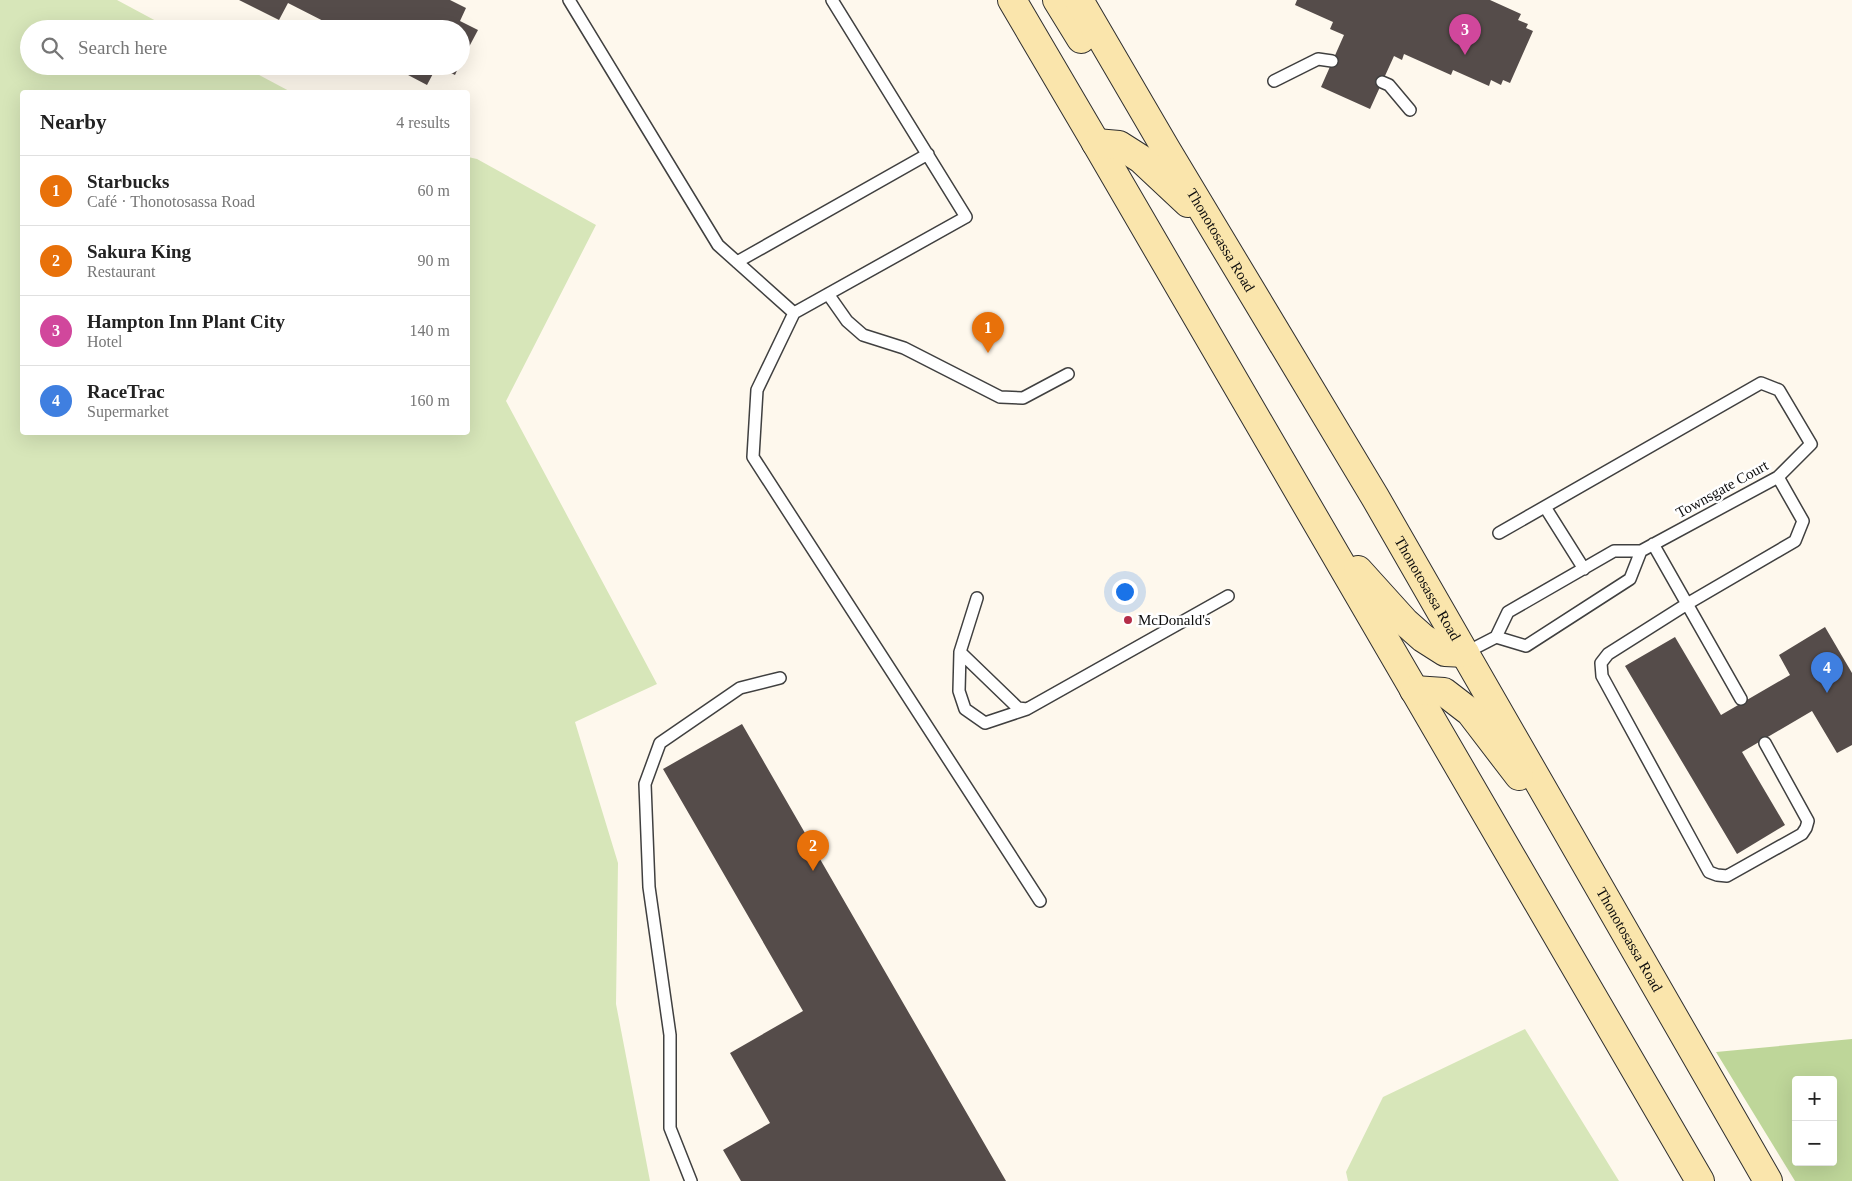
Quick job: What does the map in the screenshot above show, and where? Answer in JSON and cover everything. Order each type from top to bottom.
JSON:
[{"type":"main road","points":[[1012,0],[1700,1181]]},
{"type":"main road","points":[[1057,0],[1101,70],[1166,149]]},
{"type":"main road","name":"Thonotosassa Road","points":[[1079,0],[1465,653],[1768,1181]]},
{"type":"main road","points":[[1096,142],[1119,145],[1141,159],[1214,228]]},
{"type":"main road","points":[[1320,528],[1405,622],[1423,638],[1445,652],[1465,653]]},
{"type":"main road","points":[[1414,690],[1444,692],[1470,712],[1581,856]]},
{"type":"lane","points":[[569,0],[718,245],[794,313]]},
{"type":"lane","points":[[832,0],[966,217],[794,313],[757,390],[753,457],[1040,900]]},
{"type":"lane","points":[[1274,81],[1318,59],[1332,61]]},
{"type":"lane","points":[[1382,82],[1389,85],[1410,110]]},
{"type":"lane","points":[[737,262],[928,154]]},
{"type":"lane","points":[[828,294],[847,321],[863,335],[904,348],[1000,397],[1023,398],[1068,374]]},
{"type":"lane","name":"Townsgate Court","points":[[1545,507],[1761,383],[1780,390],[1811,444],[1778,477],[1641,551]]},
{"type":"lane","points":[[1765,743],[1808,820],[1806,828],[1802,834],[1727,876],[1709,872],[1602,676],[1601,663],[1608,654],[1795,541],[1802,521],[1778,477]]},
{"type":"lane","points":[[1499,534],[1545,507],[1584,569]]},
{"type":"lane","points":[[1652,544],[1741,699]]},
{"type":"lane","points":[[1465,653],[1496,637],[1508,612],[1614,551],[1641,551],[1630,579],[1526,646],[1496,637]]},
{"type":"lane","points":[[977,598],[960,652],[959,691],[965,709],[985,723],[1027,709],[1228,596]]},
{"type":"lane","points":[[960,652],[1018,708],[1027,709]]},
{"type":"lane","points":[[691,1181],[670,1128],[670,1035],[649,887],[645,784],[660,743],[740,688],[780,678]]},
{"type":"green space","points":[[0,0],[117,0],[154,20],[20,20],[20,75],[259,75],[287,90],[20,90],[20,435],[470,435],[470,157],[477,159],[596,225],[506,401],[657,684],[575,722],[618,863],[616,1004],[650,1181],[0,1181]]},
{"type":"green space","points":[[1525,1029],[1619,1181],[1348,1181],[1346,1172],[1383,1097]]},
{"type":"green space","points":[[1852,1039],[1852,1181],[1795,1181],[1716,1052]]},
{"type":"building","points":[[239,0],[450,0],[466,8],[460,20],[321,20],[288,3],[279,20]]},
{"type":"building","points":[[1297,0],[1490,0],[1521,14],[1518,20],[1528,24],[1526,28],[1533,31],[1510,83],[1503,80],[1501,85],[1491,80],[1489,86],[1453,70],[1451,75],[1404,54],[1402,60],[1394,56],[1370,109],[1321,87],[1344,35],[1330,29],[1333,22],[1295,5]]},
{"type":"building","points":[[470,26],[478,30],[470,45]]},
{"type":"building","points":[[408,75],[432,75],[427,85]]},
{"type":"building","points":[[1825,627],[1852,673],[1852,745],[1837,753],[1812,711],[1742,752],[1785,825],[1737,854],[1625,666],[1675,637],[1721,715],[1790,675],[1779,655]]},
{"type":"building","points":[[742,724],[1006,1181],[741,1181],[723,1150],[770,1123],[730,1053],[803,1011],[663,769]]},
{"type":"place","name":"Hampton Inn Plant City","points":[[1465,55]]},
{"type":"place","name":"Starbucks","points":[[988,353]]},
{"type":"place","name":"McDonald's","points":[[1128,620]]},
{"type":"place","name":"RaceTrac","points":[[1827,693]]},
{"type":"place","name":"Sakura King","points":[[813,871]]}]
